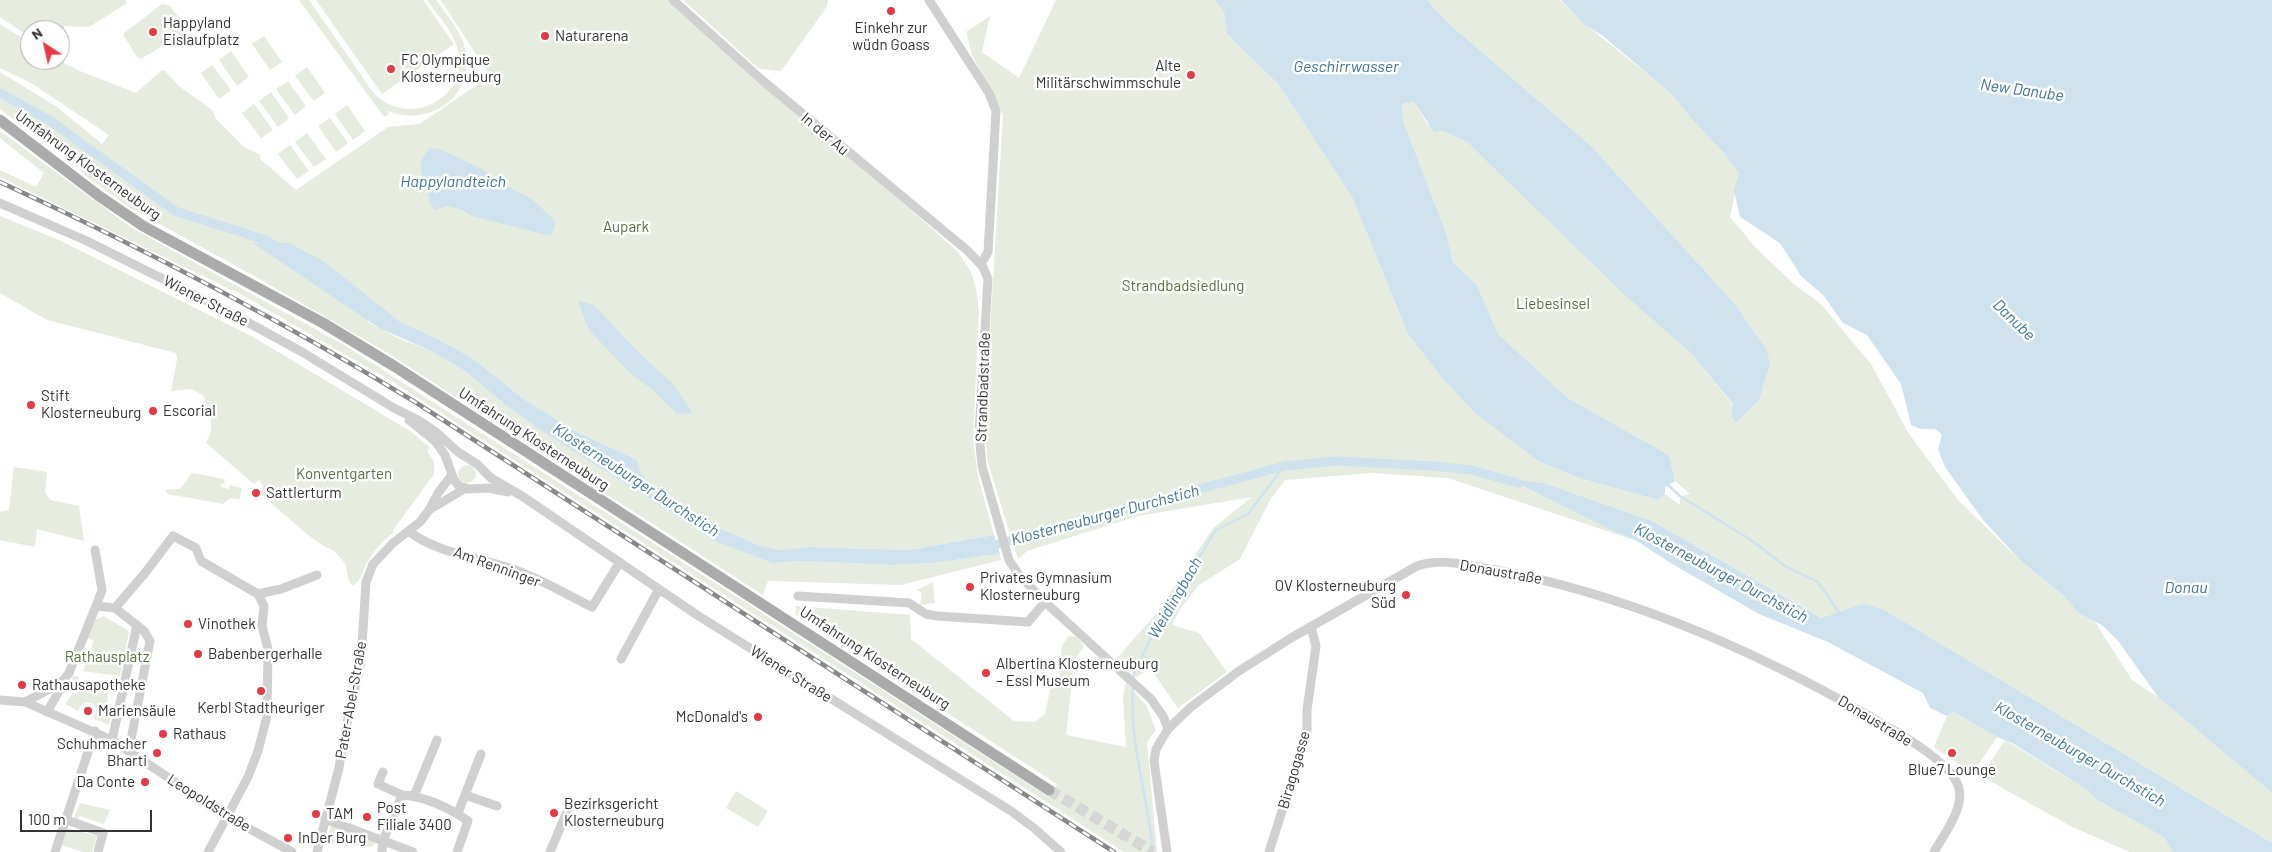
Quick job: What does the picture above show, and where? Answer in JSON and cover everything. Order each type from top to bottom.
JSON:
[{"type":"main road","name":"Umfahrung Klosterneuburg","points":[[0,120],[100,196],[143,226],[323,324],[394,366],[1049,790]]},
{"type":"street","name":"In der Au","points":[[673,0],[762,80],[981,264]]},
{"type":"street","points":[[930,0],[989,93],[996,111],[988,252],[981,264]]},
{"type":"street","name":"Wiener Straße","points":[[0,203],[87,242],[229,312],[302,352],[436,432],[481,469],[658,589],[888,736],[1011,811],[1034,828],[1060,852]]},
{"type":"street","name":"Strandbadstraße","points":[[981,264],[988,279],[979,432],[982,466],[1009,560],[1019,575],[1045,602],[1146,694],[1158,708],[1168,729]]},
{"type":"street","name":"Wiener Straße","points":[[405,414],[435,441],[445,455],[457,484],[470,488],[500,489],[522,496]]},
{"type":"street","points":[[452,473],[459,462],[471,461]]},
{"type":"street","points":[[470,488],[480,481],[481,469]]},
{"type":"street","name":"Pater-Abel-Straße","points":[[317,852],[339,768],[361,662],[366,582],[373,564],[393,543],[420,522],[452,473]]},
{"type":"street","name":"Pater-Abel-Straße","points":[[429,510],[470,488]]},
{"type":"street","name":"Am Renninger","points":[[409,531],[416,536],[452,551],[532,577],[592,607],[620,562]]},
{"type":"street","points":[[115,608],[173,536],[196,548],[201,561],[258,594],[264,606],[262,626],[268,649],[266,716],[258,751],[248,777],[208,852]]},
{"type":"street","points":[[25,702],[61,683],[69,673],[78,654],[102,590],[96,550]]},
{"type":"street","name":"Donaustraße","points":[[1167,852],[1154,761],[1156,749],[1168,729],[1191,707],[1240,671],[1312,631],[1348,606],[1417,566],[1430,562],[1490,570],[1568,585],[1604,596],[1672,621],[1773,663],[1902,735],[1948,769],[1958,784],[1960,792],[1957,810],[1934,852]]},
{"type":"street","points":[[258,594],[281,589],[316,575]]},
{"type":"street","points":[[621,659],[658,589]]},
{"type":"street","points":[[798,596],[909,602],[926,614],[937,616],[1028,622],[1045,602]]},
{"type":"street","points":[[0,700],[25,702],[95,731],[128,750],[150,641],[144,630],[115,608],[96,606]]},
{"type":"street","points":[[112,740],[137,625]]},
{"type":"street","name":"Biragogasse","points":[[1269,852],[1307,732],[1307,710],[1316,646],[1312,631]]},
{"type":"street","points":[[47,712],[61,688],[61,683]]},
{"type":"street","points":[[55,852],[95,731]]},
{"type":"street","points":[[414,796],[437,740]]},
{"type":"street","name":"Leopoldstraße","points":[[128,750],[226,816],[292,852]]},
{"type":"street","points":[[458,813],[481,754]]},
{"type":"street","points":[[383,772],[378,784],[402,795],[414,796],[458,813],[468,821],[457,852]]},
{"type":"street","points":[[382,852],[383,841],[402,795]]},
{"type":"street","points":[[465,795],[497,806]]},
{"type":"street","points":[[550,852],[568,809]]},
{"type":"street","points":[[326,819],[413,852]]},
{"type":"street","points":[[67,820],[104,833],[98,852]]},
{"type":"green space","points":[[0,0],[125,0],[127,3],[89,27],[70,26],[70,20],[20,20],[20,30],[0,17]]},
{"type":"green space","points":[[299,0],[309,0],[375,95],[396,107],[410,109],[436,102],[446,94],[454,83],[459,71],[458,48],[455,41],[427,0],[436,0],[462,39],[466,53],[466,69],[462,84],[455,96],[445,105],[432,112],[418,115],[403,115],[388,111],[389,114],[384,117]]},
{"type":"green space","name":"FC Olympique Klosterneuburg","points":[[316,0],[423,0],[454,44],[382,94]]},
{"type":"green space","name":"Aupark","points":[[441,0],[669,0],[740,65],[886,188],[958,252],[971,272],[979,311],[973,439],[978,476],[994,535],[909,550],[808,547],[781,550],[761,546],[712,525],[656,489],[641,474],[637,460],[573,430],[525,400],[472,358],[436,338],[400,322],[370,301],[368,322],[398,338],[431,351],[465,371],[508,407],[548,435],[717,542],[772,563],[803,561],[892,565],[932,563],[1000,554],[1001,560],[901,585],[768,581],[763,595],[386,352],[129,207],[86,176],[57,146],[57,137],[44,126],[23,127],[0,109],[0,72],[57,107],[102,144],[109,135],[31,83],[0,68],[0,24],[20,37],[20,70],[70,70],[70,66],[136,93],[162,70],[165,71],[179,86],[212,110],[216,119],[244,147],[260,155],[260,159],[296,190],[388,127],[420,124],[490,76]]},
{"type":"green space","points":[[683,0],[828,0],[826,8],[781,71],[759,69]]},
{"type":"green space","points":[[1056,0],[1215,0],[1224,10],[1227,34],[1279,85],[1352,197],[1408,334],[1438,373],[1540,462],[1579,478],[1658,500],[1665,494],[1680,505],[1680,496],[1690,494],[1675,481],[1669,455],[1569,399],[1498,334],[1477,285],[1453,262],[1445,230],[1403,121],[1402,104],[1414,102],[1427,124],[1467,142],[1690,352],[1733,405],[1731,416],[1766,349],[1735,304],[1592,147],[1446,21],[1427,0],[1560,0],[1587,25],[1672,94],[1707,132],[1739,173],[1730,217],[1756,248],[1795,285],[1821,304],[1871,364],[1909,434],[1958,500],[2021,561],[2064,596],[2079,614],[2095,622],[2132,680],[2158,697],[2272,793],[2272,843],[1883,609],[1862,604],[1823,618],[1652,521],[1544,483],[1509,480],[1637,541],[1448,478],[1372,473],[1285,480],[1270,500],[1240,559],[1199,585],[1180,609],[1172,625],[1199,633],[1227,672],[1178,708],[1150,668],[1137,677],[1116,659],[1157,613],[1213,528],[1252,497],[1138,516],[1027,551],[1018,559],[987,460],[985,415],[1003,115],[972,55],[966,32],[990,16],[982,52],[1019,78]]},
{"type":"green space","name":"Happyland Eislaufplatz","points":[[162,4],[170,6],[180,19],[183,26],[182,34],[141,59],[137,57],[123,34]]},
{"type":"green space","points":[[264,36],[282,62],[270,70],[252,44]]},
{"type":"green space","points":[[231,51],[249,77],[237,86],[219,60]]},
{"type":"green space","points":[[212,65],[231,90],[219,99],[201,73]]},
{"type":"green space","points":[[307,67],[325,93],[314,101],[295,76]]},
{"type":"green space","points":[[288,81],[306,106],[295,115],[276,89]]},
{"type":"green space","points":[[271,92],[289,118],[278,127],[259,101]]},
{"type":"green space","points":[[254,104],[273,130],[261,138],[242,113]]},
{"type":"green space","points":[[347,105],[365,131],[353,140],[335,114]]},
{"type":"green space","points":[[330,118],[348,143],[336,152],[318,126]]},
{"type":"green space","points":[[0,131],[132,228],[344,345],[1049,797],[1057,784],[796,615],[796,606],[910,615],[911,639],[1014,721],[1035,722],[1045,714],[1051,686],[1059,686],[1062,645],[1069,636],[1076,637],[1084,646],[1074,661],[1066,735],[1126,747],[1123,696],[1126,682],[1146,705],[1156,730],[1147,742],[1157,852],[1124,852],[393,382],[244,296],[0,177],[0,170],[36,187],[44,173],[0,138]]},
{"type":"green space","points":[[307,133],[326,159],[314,167],[295,142]]},
{"type":"green space","points":[[290,145],[309,171],[297,179],[278,154]]},
{"type":"green space","name":"Konventgarten","points":[[0,216],[61,241],[253,337],[410,431],[430,448],[427,451],[434,462],[434,474],[393,530],[393,533],[373,554],[360,578],[353,586],[349,581],[345,563],[334,551],[303,531],[261,494],[263,486],[259,480],[254,484],[206,443],[211,432],[211,418],[204,396],[192,389],[171,391],[177,359],[176,353],[47,320],[0,293]]},
{"type":"green space","points":[[467,465],[473,468],[476,474],[473,480],[467,483],[461,480],[458,474],[461,468]]},
{"type":"green space","points":[[14,467],[47,472],[45,492],[50,500],[79,506],[84,541],[37,529],[35,547],[0,540],[0,512],[9,510]]},
{"type":"green space","points":[[192,473],[224,479],[225,483],[221,484],[221,487],[229,489],[230,485],[242,488],[240,499],[230,498],[223,504],[168,494],[165,490],[180,489]]},
{"type":"green space","points":[[933,582],[935,603],[920,605],[922,593],[917,590]]},
{"type":"green space","name":"Rathausplatz","points":[[103,616],[129,632],[120,676],[83,671],[94,641],[87,638],[93,621]]},
{"type":"green space","points":[[73,676],[79,677],[77,686],[70,683]]},
{"type":"green space","name":"Rathausplatz","points":[[77,686],[108,693],[106,715],[110,720],[109,725],[93,718],[97,710],[92,703],[86,702],[81,705],[78,711],[65,704]]},
{"type":"green space","points":[[1954,712],[1997,737],[1972,774],[1934,747],[1947,716]]},
{"type":"green space","points":[[2005,740],[2089,791],[2104,804],[2111,805],[2164,837],[2173,852],[2130,852],[2072,827],[1981,776]]},
{"type":"green space","points":[[736,791],[768,811],[758,827],[726,808]]},
{"type":"green space","points":[[80,803],[110,810],[104,824],[80,816],[77,822],[73,820]]},
{"type":"green space","points":[[334,825],[376,843],[371,847],[331,844],[327,840],[330,827]]},
{"type":"green space","points":[[68,828],[97,836],[92,852],[83,852],[62,845]]},
{"type":"water","name":"Geschirrwasser","points":[[1215,0],[1427,0],[1446,21],[1592,147],[1735,304],[1766,349],[1770,363],[1759,400],[1736,423],[1731,416],[1733,404],[1690,352],[1626,296],[1467,142],[1443,131],[1434,132],[1414,102],[1402,104],[1403,121],[1445,230],[1453,262],[1477,285],[1498,334],[1569,399],[1669,455],[1675,481],[1665,487],[1665,494],[1658,500],[1579,478],[1540,462],[1474,412],[1438,373],[1408,334],[1352,197],[1279,85],[1227,34],[1224,11]]},
{"type":"water","points":[[1561,0],[2272,0],[2272,793],[2158,697],[2119,642],[2102,625],[2079,614],[2064,596],[2021,561],[1983,520],[1945,467],[1938,449],[1942,435],[1936,429],[1921,429],[1911,425],[1901,384],[1867,335],[1843,323],[1824,296],[1801,276],[1780,243],[1740,217],[1734,191],[1739,173],[1723,152],[1692,119],[1673,95],[1603,36],[1584,24]]},
{"type":"water","name":"Happylandteich","points":[[430,148],[439,149],[480,168],[510,188],[532,199],[556,222],[551,236],[472,216],[461,209],[447,206],[435,210],[429,202],[427,186],[421,169],[424,156]]},
{"type":"water","points":[[253,243],[289,243],[323,261],[400,322],[436,338],[472,358],[525,400],[573,430],[637,460],[641,474],[656,489],[712,525],[761,546],[781,550],[808,547],[909,550],[994,535],[1000,554],[932,563],[892,565],[803,561],[772,563],[717,542],[548,435],[508,407],[465,371],[431,351],[379,328]]},
{"type":"water","points":[[578,301],[594,305],[638,352],[674,385],[693,413],[677,414],[653,390],[630,373],[589,330]]},
{"type":"water","points":[[1508,479],[1544,483],[1652,521],[1822,618],[1862,604],[1883,609],[2272,843],[2272,852],[2173,852],[2164,837],[2096,799],[2089,791],[2012,743],[1997,737],[1954,712],[1947,716],[1930,708],[1923,693],[1828,642],[1759,614],[1669,562],[1637,541]]},
{"type":"waterway","name":"Klosterneuburger Durchstich","points":[[0,93],[49,120],[175,211],[266,240],[281,249]]},
{"type":"waterway","name":"Klosterneuburger Durchstich","points":[[987,547],[1284,466],[1336,461],[1433,466],[1472,470],[1518,483]]},
{"type":"waterway","name":"Weidlingbach","points":[[1133,680],[1134,674],[1159,621],[1216,530],[1248,514],[1284,466]]},
{"type":"waterway","points":[[1667,484],[1680,496],[1751,540],[1785,566],[1818,582],[1841,615]]},
{"type":"waterway","name":"Weidlingbach","points":[[1133,685],[1136,749],[1153,852]]},
{"type":"tunnel","points":[[1049,790],[1153,852]]},
{"type":"railway","points":[[0,182],[211,286],[314,342],[415,402],[1114,852]]},
{"type":"place","name":"Einkehr zur wüdn Goass","points":[[891,11]]},
{"type":"place","name":"Happyland Eislaufplatz","points":[[153,32]]},
{"type":"place","name":"Naturarena","points":[[545,36]]},
{"type":"place","name":"FC Olympique Klosterneuburg","points":[[391,69]]},
{"type":"place","name":"Alte Militärschwimmschule","points":[[1191,75]]},
{"type":"place","name":"Stift Klosterneuburg","points":[[31,405]]},
{"type":"place","name":"Escorial","points":[[153,411]]},
{"type":"place","name":"Sattlerturm","points":[[256,493]]},
{"type":"place","name":"Privates Gymnasium Klosterneuburg","points":[[970,587]]},
{"type":"place","name":"OV Klosterneuburg Süd","points":[[1406,595]]},
{"type":"place","name":"Vinothek","points":[[188,624]]},
{"type":"place","name":"Babenbergerhalle","points":[[198,654]]},
{"type":"place","name":"Albertina Klosterneuburg – Essl Museum","points":[[986,673]]},
{"type":"place","name":"Rathausapotheke","points":[[22,685]]},
{"type":"place","name":"Kerbl Stadtheuriger","points":[[261,691]]},
{"type":"place","name":"Mariensäule","points":[[88,711]]},
{"type":"place","name":"McDonald's","points":[[758,717]]},
{"type":"place","name":"Rathaus","points":[[163,734]]},
{"type":"place","name":"Schuhmacher Bharti","points":[[157,753]]},
{"type":"place","name":"Blue7 Lounge","points":[[1952,753]]},
{"type":"place","name":"Da Conte","points":[[145,782]]},
{"type":"place","name":"Bezirksgericht Klosterneuburg","points":[[554,813]]},
{"type":"place","name":"TAM","points":[[316,814]]},
{"type":"place","name":"Post Filiale 3400","points":[[367,817]]},
{"type":"place","name":"InDer Burg","points":[[288,838]]},
{"type":"water label","name":"New Danube","points":[[2022,90]]},
{"type":"water label","name":"Danube","points":[[2014,320]]},
{"type":"water label","name":"Donau","points":[[2186,588]]},
{"type":"park label","name":"Strandbadsiedlung","points":[[1183,286]]},
{"type":"park label","name":"Liebesinsel","points":[[1553,304]]}]
